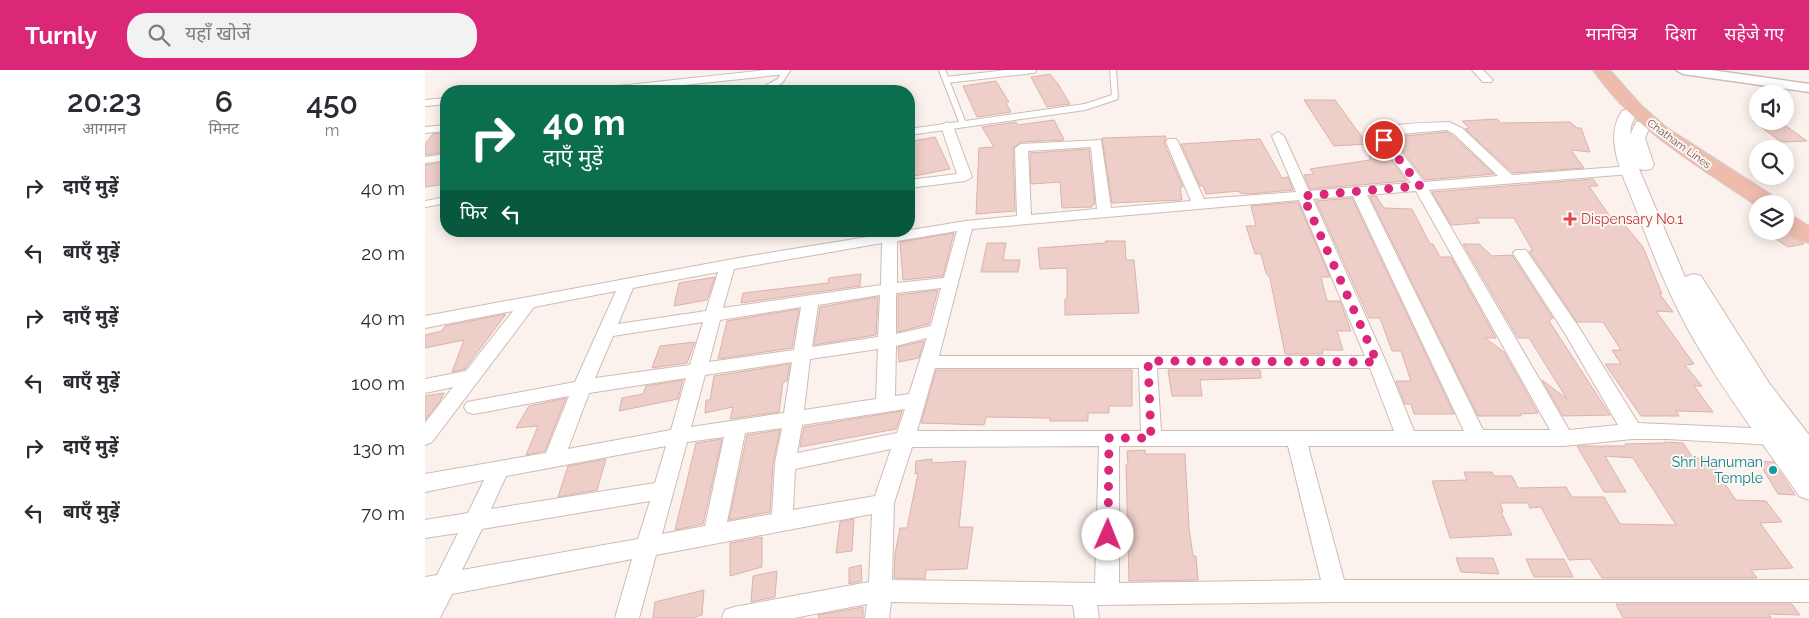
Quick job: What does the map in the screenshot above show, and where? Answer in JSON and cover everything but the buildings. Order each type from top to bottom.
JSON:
[{"type":"highway","name":"Chatham Lines","points":[[1590,70],[1635,120],[1703,170],[1749,199]]},
{"type":"highway","name":"Chatham Lines","points":[[1601,70],[1634,109],[1659,131],[1756,195]]},
{"type":"highway","points":[[1794,219],[1809,228]]},
{"type":"highway","points":[[1794,227],[1809,236]]},
{"type":"main road","points":[[1809,455],[1760,389],[1697,290],[1673,242],[1638,145],[1635,120],[1622,127],[1621,135],[1631,170],[1656,237],[1697,323],[1735,385],[1809,488]]},
{"type":"street","points":[[1477,70],[1487,80]]},
{"type":"street","points":[[1683,70],[1708,71],[1809,88]]},
{"type":"street","points":[[915,183],[965,177],[947,126]]},
{"type":"street","points":[[1509,180],[1458,131],[1449,126],[1391,130],[1381,133],[1384,140],[1420,186],[1564,438]]},
{"type":"street","points":[[1278,136],[1377,362],[1407,438]]},
{"type":"street","points":[[1172,142],[1199,204]]},
{"type":"street","points":[[1024,220],[1021,148],[1097,143],[1104,213]]},
{"type":"street","points":[[915,234],[967,225],[1199,204],[1631,170]]},
{"type":"street","points":[[1358,191],[1477,438]]},
{"type":"street","points":[[877,618],[880,591],[883,503],[905,439],[938,330],[967,225]]},
{"type":"street","points":[[425,322],[727,266],[850,238],[896,237]]},
{"type":"street","points":[[885,405],[890,238]]},
{"type":"street","points":[[1521,253],[1574,333],[1632,432]]},
{"type":"street","points":[[627,618],[727,266]]},
{"type":"street","points":[[607,331],[810,300],[950,282]]},
{"type":"street","points":[[553,460],[582,386],[627,284]]},
{"type":"street","points":[[782,522],[785,463],[810,300]]},
{"type":"street","points":[[425,437],[528,302]]},
{"type":"street","points":[[474,406],[582,386],[887,342],[938,330]]},
{"type":"street","points":[[1148,361],[1151,438]]},
{"type":"street","points":[[927,362],[1377,362]]},
{"type":"street","points":[[425,386],[472,376]]},
{"type":"street","points":[[425,483],[679,436],[916,400]]},
{"type":"street","points":[[714,534],[736,428]]},
{"type":"street","points":[[785,463],[905,439],[1564,438],[1667,431],[1774,437]]},
{"type":"street","points":[[1087,618],[1095,594],[1109,438]]},
{"type":"street","points":[[1296,438],[1335,591]]},
{"type":"street","points":[[428,618],[435,587],[475,520],[499,470]]},
{"type":"street","points":[[425,529],[664,490]]},
{"type":"street","points":[[435,587],[883,503]]},
{"type":"street","points":[[734,618],[880,591],[1095,594],[1335,591],[1809,591]]},
{"type":"lane","points":[[653,85],[787,70]]},
{"type":"lane","points":[[774,85],[780,82],[787,70]]},
{"type":"lane","points":[[942,70],[963,124]]},
{"type":"lane","points":[[946,80],[1033,70]]},
{"type":"lane","points":[[915,131],[1085,107],[1115,97],[1113,70]]},
{"type":"lane","points":[[425,103],[440,102]]},
{"type":"lane","points":[[425,130],[440,129]]},
{"type":"lane","points":[[425,160],[440,158]]},
{"type":"lane","points":[[425,204],[440,201]]},
{"type":"place","name":"Dispensary No.1","points":[[1570,219]]},
{"type":"place","name":"Shri Hanuman Temple","points":[[1773,470]]},
{"type":"route","points":[[1108,535],[1109,438],[1151,438],[1148,361],[1377,362],[1303,196],[1420,186],[1384,140]]}]
